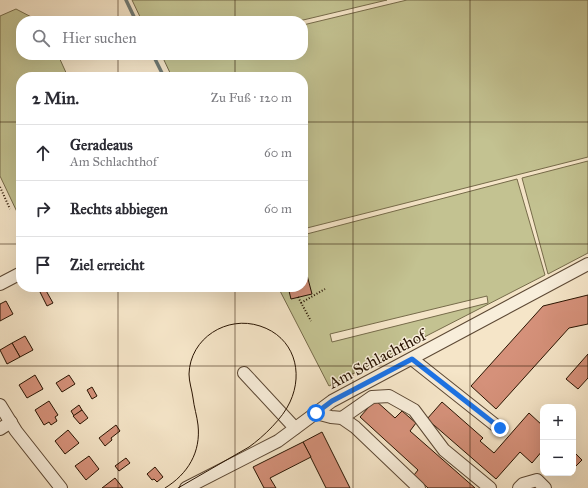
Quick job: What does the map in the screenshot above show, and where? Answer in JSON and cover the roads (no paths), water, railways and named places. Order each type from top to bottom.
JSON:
[{"type":"street","name":"Am Schlachthof","points":[[186,488],[278,441],[332,401],[588,264]]},
{"type":"street","points":[[0,284],[16,276]]},
{"type":"street","points":[[412,359],[500,428]]},
{"type":"street","points":[[244,373],[295,428]]},
{"type":"street","points":[[342,418],[372,397],[389,396],[414,410],[444,450],[490,488]]},
{"type":"street","points":[[0,405],[16,431],[60,488]]},
{"type":"street","points":[[316,413],[342,418],[355,426],[419,488]]},
{"type":"street","points":[[0,429],[11,422]]},
{"type":"street","points":[[519,488],[523,484],[537,480],[545,488]]},
{"type":"waterway","points":[[126,0],[134,16]]},
{"type":"waterway","points":[[156,60],[162,72]]},
{"type":"tram line","points":[[165,488],[180,476],[186,469],[195,453],[198,425],[189,374],[191,361],[196,350],[203,340],[212,332],[223,327],[248,323],[272,331],[281,338],[288,347],[296,368],[294,391],[287,408],[272,427],[249,447],[178,488]]}]
